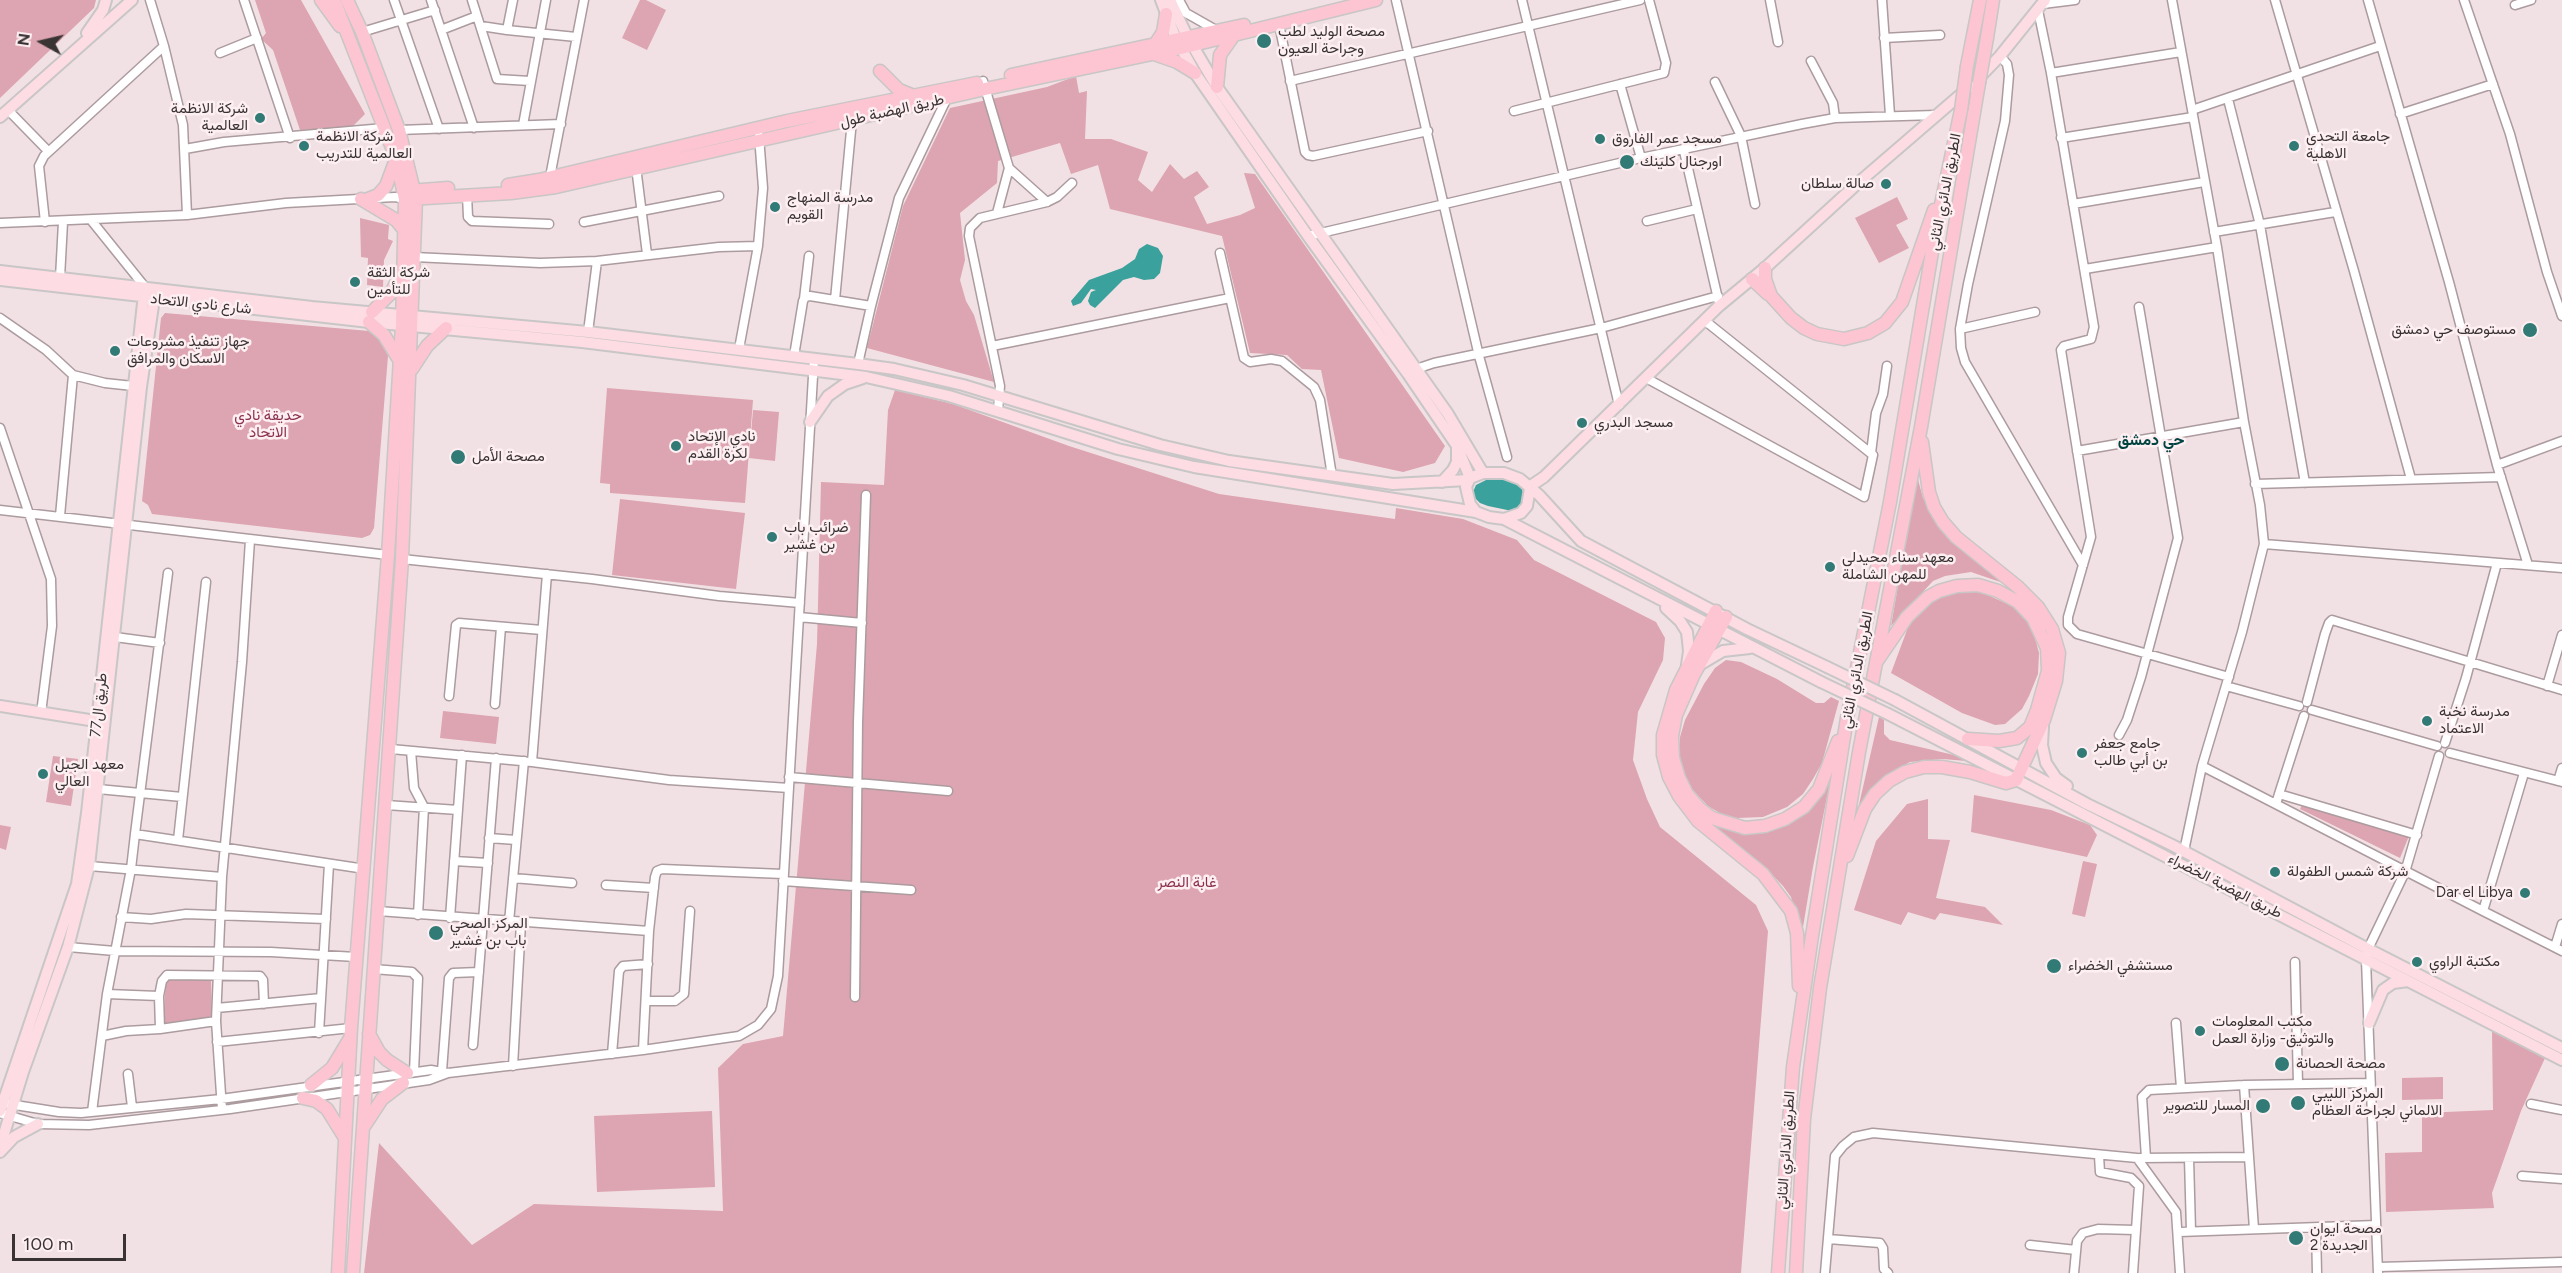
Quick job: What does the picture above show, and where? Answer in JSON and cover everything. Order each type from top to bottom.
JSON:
[{"type":"highway","points":[[321,0],[350,38]]},
{"type":"highway","points":[[334,0],[396,158],[407,195],[402,268],[410,376],[391,749],[368,1031],[353,1273]]},
{"type":"highway","points":[[338,1273],[350,1034],[365,869],[388,555],[399,360],[407,320],[414,257],[399,130],[347,0]]},
{"type":"highway","name":"طريق الهضبة طول","points":[[1184,42],[1216,30],[1350,0]]},
{"type":"highway","name":"طريق الهضبة طول","points":[[407,195],[467,195],[556,187],[915,96],[984,85],[1184,42],[1234,35],[1376,0]]},
{"type":"highway","name":"الطريق الدائري الثاني","points":[[1778,1273],[1787,1126],[1800,1015],[1847,718],[1890,502],[1936,228],[1950,171],[1980,0]]},
{"type":"highway","name":"الطريق الدائري الثاني","points":[[1796,1273],[1801,1159],[1809,1064],[1875,664],[1921,427],[1993,0]]},
{"type":"highway","points":[[1166,14],[1163,32],[1154,48],[1195,73]]},
{"type":"highway","points":[[1217,87],[1220,55],[1234,35]]},
{"type":"highway","points":[[880,72],[899,90],[915,96]]},
{"type":"highway","name":"طريق الهضبة طول","points":[[407,195],[516,184],[759,134],[852,120],[947,98],[984,85]]},
{"type":"highway","points":[[365,199],[378,195],[386,186],[391,179],[396,158]]},
{"type":"highway","points":[[1752,279],[1804,328],[1830,337],[1844,339],[1859,336],[1885,323],[1902,303],[1907,292],[1927,229],[1950,171]]},
{"type":"highway","points":[[365,199],[396,220],[405,231]]},
{"type":"highway","points":[[399,360],[370,317],[391,293],[402,268]]},
{"type":"highway","points":[[1765,268],[1765,279],[1771,296]]},
{"type":"highway","points":[[410,376],[421,353],[446,328]]},
{"type":"highway","points":[[1838,879],[1865,809],[1875,794],[1897,776],[1924,767],[1942,766],[2006,783],[2016,780],[2052,701],[2059,667],[2058,647],[2054,632],[2038,607],[2018,587],[1956,537],[1934,507],[1925,477],[1921,427]]},
{"type":"highway","points":[[1875,664],[1907,617],[1918,605],[1939,591],[1957,586],[1978,585],[1998,591],[2018,602],[2033,618],[2047,648],[2048,671],[2037,710],[2030,727],[2017,738],[1999,741],[1968,739]]},
{"type":"highway","points":[[1721,614],[1668,712],[1663,735],[1663,755],[1669,777],[1679,796],[1698,821],[1763,874],[1791,911],[1797,933],[1800,1015]]},
{"type":"highway","points":[[1692,667],[1676,715],[1672,736],[1672,758],[1678,778],[1687,794],[1712,818],[1726,824],[1745,828],[1765,826],[1795,814],[1804,807],[1819,789],[1847,718]]},
{"type":"highway","points":[[363,1129],[371,1113],[382,1099],[408,1076],[379,1052],[368,1031]]},
{"type":"highway","points":[[311,1085],[332,1068],[350,1034]]},
{"type":"highway","points":[[303,1098],[316,1101],[327,1109],[345,1138]]},
{"type":"main road","points":[[71,54],[98,20],[106,0]]},
{"type":"main road","points":[[4,114],[132,0]]},
{"type":"main road","points":[[1161,0],[1166,14],[1217,87],[1254,149]]},
{"type":"main road","points":[[1170,0],[1195,73],[1254,149],[1412,371],[1448,414],[1483,473]]},
{"type":"main road","points":[[1527,485],[1557,464],[1619,405],[1704,320],[1718,301],[1765,268],[1974,82],[2000,56],[2042,5]]},
{"type":"main road","name":"شارع نادي الاتحاد","points":[[0,271],[60,278],[149,293]]},
{"type":"main road","name":"شارع نادي الاتحاد","points":[[0,280],[407,320]]},
{"type":"main road","points":[[0,1147],[4,1109],[68,947],[89,866],[98,789],[101,722],[116,637],[122,524],[149,293]]},
{"type":"main road","name":"طريق ال77","points":[[4,1109],[77,884],[101,722],[122,524],[133,386],[149,293]]},
{"type":"main road","points":[[407,320],[446,328],[813,364],[858,364],[932,377],[1123,434],[1228,461],[1393,484],[1442,482],[1469,479],[1483,473],[1504,473],[1527,485]]},
{"type":"main road","points":[[407,320],[588,333],[794,356],[813,364],[926,389],[1118,449],[1225,473],[1476,512],[1489,517],[1513,518],[1527,506],[1527,485]]},
{"type":"main road","points":[[1412,371],[1457,446],[1469,479],[1467,496],[1476,512]]},
{"type":"main road","points":[[810,422],[828,396],[845,384],[866,377]]},
{"type":"main road","points":[[1118,449],[1123,434]]},
{"type":"main road","points":[[1442,482],[1457,462],[1457,446]]},
{"type":"main road","points":[[1225,473],[1228,461]]},
{"type":"main road","points":[[1347,492],[1349,478]]},
{"type":"main road","name":"طريق الهضبة الخضراء","points":[[1527,485],[1539,495],[1576,537],[1604,553],[1894,700],[2184,852],[2367,954],[2409,981],[2562,1060]]},
{"type":"main road","points":[[1504,519],[1657,600],[1680,621],[1687,632],[1692,667],[1723,651],[1752,648]]},
{"type":"main road","points":[[1596,568],[1604,553]]},
{"type":"main road","name":"طريق الهضبة الخضراء","points":[[1657,600],[2367,954],[2562,1048]]},
{"type":"main road","points":[[0,706],[101,722]]},
{"type":"main road","points":[[2044,720],[2042,746],[2049,766],[2060,781],[2102,811]]},
{"type":"main road","points":[[2369,1023],[2383,990],[2393,983],[2409,981]]},
{"type":"main road","points":[[0,1152],[14,1137],[38,1124]]},
{"type":"street","points":[[150,0],[178,99],[185,149],[187,215]]},
{"type":"street","points":[[244,0],[290,138]]},
{"type":"street","points":[[394,0],[440,129]]},
{"type":"street","points":[[431,0],[474,128]]},
{"type":"street","points":[[472,0],[497,79],[530,81]]},
{"type":"street","points":[[507,30],[513,0]]},
{"type":"street","points":[[523,125],[546,0]]},
{"type":"street","points":[[550,177],[584,0]]},
{"type":"street","points":[[1179,0],[1186,13],[1216,30]]},
{"type":"street","points":[[1396,0],[1479,356],[1507,457]]},
{"type":"street","points":[[1522,0],[1619,405]]},
{"type":"street","points":[[1290,81],[1640,0]]},
{"type":"street","points":[[1514,111],[1660,74],[1666,70],[1649,0]]},
{"type":"street","points":[[1770,0],[1778,42]]},
{"type":"street","points":[[1882,0],[1890,116]]},
{"type":"street","points":[[2075,0],[2042,5],[2061,138],[2085,269],[2094,334],[2091,339],[2064,346],[2061,350],[2090,529],[2090,544],[2068,617],[2070,630],[2229,677]]},
{"type":"street","points":[[2172,0],[2217,247],[2264,544],[2229,677],[2202,766],[2184,852]]},
{"type":"street","points":[[2275,0],[2354,271],[2411,479]]},
{"type":"street","points":[[2368,0],[2475,376],[2497,465],[2528,566]]},
{"type":"street","points":[[2464,0],[2510,134],[2547,272],[2562,316]]},
{"type":"street","points":[[2515,5],[2531,0]]},
{"type":"street","points":[[362,33],[435,10]]},
{"type":"street","points":[[441,30],[477,16]]},
{"type":"street","points":[[1279,24],[1305,152],[1308,155],[1313,156],[1428,131]]},
{"type":"street","points":[[481,26],[540,35],[576,37]]},
{"type":"street","points":[[1884,38],[1940,35]]},
{"type":"street","points":[[220,53],[257,38]]},
{"type":"street","points":[[45,222],[39,166],[48,151],[164,46]]},
{"type":"street","points":[[2061,138],[2193,113],[2296,74],[2380,46]]},
{"type":"street","points":[[2051,73],[2181,52]]},
{"type":"street","points":[[2000,56],[2007,64],[2009,75],[2005,121],[1974,254],[1960,329],[1961,348],[1965,362],[2083,565]]},
{"type":"street","points":[[1811,62],[1833,103],[1835,118]]},
{"type":"street","points":[[1715,82],[1741,136],[1755,204]]},
{"type":"street","points":[[1620,84],[1641,158]]},
{"type":"street","points":[[2400,114],[2493,84]]},
{"type":"street","points":[[984,85],[1009,168],[998,213]]},
{"type":"street","points":[[858,364],[899,198],[947,98]]},
{"type":"street","points":[[2228,99],[2260,225],[2305,483]]},
{"type":"street","points":[[4,114],[48,151]]},
{"type":"street","points":[[1314,235],[1741,136],[1835,118],[1936,115]]},
{"type":"street","points":[[835,300],[852,120]]},
{"type":"street","points":[[399,130],[561,124]]},
{"type":"street","points":[[185,149],[224,142],[384,128]]},
{"type":"street","points":[[740,349],[758,246],[763,188],[759,134]]},
{"type":"street","points":[[1412,371],[1718,301],[1684,151]]},
{"type":"street","points":[[636,167],[647,254]]},
{"type":"street","points":[[1009,168],[1047,202]]},
{"type":"street","points":[[2073,204],[2204,182]]},
{"type":"street","points":[[998,410],[1000,397],[992,346],[969,236],[974,222],[998,213],[1047,202],[1057,197],[1072,183]]},
{"type":"street","points":[[0,223],[187,215],[286,203],[407,195]]},
{"type":"street","points":[[467,195],[468,217],[472,221],[549,224]]},
{"type":"street","points":[[584,222],[719,196]]},
{"type":"street","points":[[1647,221],[1697,209]]},
{"type":"street","points":[[2214,232],[2335,212]]},
{"type":"street","points":[[91,220],[149,293]]},
{"type":"street","points":[[60,278],[63,222]]},
{"type":"street","points":[[414,257],[540,263],[597,261],[719,247],[758,246]]},
{"type":"street","points":[[2085,269],[2217,247]]},
{"type":"street","points":[[1221,253],[1244,358],[1247,361],[1271,359],[1282,361],[1314,387],[1320,400],[1332,476]]},
{"type":"street","points":[[794,356],[809,256]]},
{"type":"street","points":[[588,333],[597,261]]},
{"type":"street","points":[[804,299],[810,296],[871,306]]},
{"type":"street","points":[[992,346],[1230,298]]},
{"type":"street","points":[[2119,735],[2127,720],[2148,653],[2178,542],[2139,307]]},
{"type":"street","points":[[1960,329],[2035,312]]},
{"type":"street","points":[[0,318],[46,350],[73,375],[105,383],[133,386]]},
{"type":"street","points":[[1646,378],[1864,497],[1874,455],[1704,320]]},
{"type":"street","points":[[4,1109],[92,1112],[221,1099],[311,1085],[366,1083],[408,1076],[644,1050],[739,1036],[758,1025],[766,1017],[774,1000],[778,976],[813,364]]},
{"type":"street","points":[[1871,453],[1876,413],[1883,394],[1887,366]]},
{"type":"street","points":[[60,516],[73,375]]},
{"type":"street","points":[[2077,451],[2244,422]]},
{"type":"street","points":[[0,428],[51,579],[53,597],[41,713]]},
{"type":"street","points":[[2497,465],[2562,441]]},
{"type":"street","points":[[2255,484],[2501,477]]},
{"type":"street","points":[[855,997],[866,495]]},
{"type":"street","points":[[0,510],[388,555]]},
{"type":"street","points":[[222,1109],[216,1021],[222,877],[233,768],[250,540]]},
{"type":"street","points":[[2264,544],[2562,568]]},
{"type":"street","points":[[402,559],[547,574],[707,595],[800,603]]},
{"type":"street","points":[[2497,563],[2470,663],[2441,744],[2436,751],[2439,756],[2405,872],[2367,954],[2378,1270],[2562,1262]]},
{"type":"street","points":[[92,1112],[107,994],[131,870],[142,794],[168,573]]},
{"type":"street","points":[[509,922],[516,840],[528,761],[547,574]]},
{"type":"street","points":[[178,840],[206,582]]},
{"type":"street","points":[[799,617],[862,623]]},
{"type":"street","points":[[2276,804],[2304,716],[2299,713],[2306,706],[2315,668],[2331,621],[2341,622],[2562,690]]},
{"type":"street","points":[[449,696],[456,625],[459,623],[542,630]]},
{"type":"street","points":[[495,704],[501,627]]},
{"type":"street","points":[[2547,686],[2562,635]]},
{"type":"street","points":[[116,637],[160,643]]},
{"type":"street","points":[[2226,686],[2441,744],[2450,748],[2450,753]]},
{"type":"street","points":[[391,749],[528,761],[669,780],[789,788]]},
{"type":"street","points":[[411,751],[414,788],[424,807],[418,915]]},
{"type":"street","points":[[2439,756],[2444,757],[2450,753],[2560,782],[2562,768]]},
{"type":"street","points":[[450,918],[462,755]]},
{"type":"street","points":[[473,1045],[496,758]]},
{"type":"street","points":[[2202,766],[2559,949],[2562,924]]},
{"type":"street","points":[[2483,911],[2524,773]]},
{"type":"street","points":[[789,777],[948,791]]},
{"type":"street","points":[[98,789],[182,797]]},
{"type":"street","points":[[2279,794],[2417,835]]},
{"type":"street","points":[[386,805],[458,810]]},
{"type":"street","points":[[135,834],[365,869]]},
{"type":"street","points":[[489,838],[516,840]]},
{"type":"street","points":[[454,861],[488,863]]},
{"type":"street","points":[[319,1033],[329,864]]},
{"type":"street","points":[[89,866],[222,877]]},
{"type":"street","points":[[644,1050],[649,931],[657,871],[662,869],[783,878],[911,890]]},
{"type":"street","points":[[513,878],[572,883]]},
{"type":"street","points":[[606,885],[654,888]]},
{"type":"street","points":[[646,1001],[675,1001],[684,994],[690,910]]},
{"type":"street","points":[[378,911],[649,931]]},
{"type":"street","points":[[121,917],[151,919],[175,914],[326,919]]},
{"type":"street","points":[[513,1066],[520,923]]},
{"type":"street","points":[[68,947],[115,951],[220,951],[356,957]]},
{"type":"street","points":[[2295,962],[2298,1084]]},
{"type":"street","points":[[612,1054],[619,970],[623,966],[648,964]]},
{"type":"street","points":[[374,969],[412,972],[418,978],[408,1076]]},
{"type":"street","points":[[445,1072],[449,978],[453,973],[479,972]]},
{"type":"street","points":[[160,1029],[159,996],[162,981],[167,975],[262,978],[264,1004]]},
{"type":"street","points":[[107,994],[159,996]]},
{"type":"street","points":[[217,1008],[321,998]]},
{"type":"street","points":[[102,1036],[126,1030],[160,1029],[216,1021]]},
{"type":"street","points":[[2176,1023],[2181,1088]]},
{"type":"street","points":[[217,1042],[319,1033],[350,1034]]},
{"type":"street","points":[[408,1076],[434,1079],[445,1072]]},
{"type":"street","points":[[128,1074],[132,1107]]},
{"type":"street","points":[[2180,1273],[2176,1212],[2141,1158],[2144,1093],[2151,1089],[2370,1083]]},
{"type":"street","points":[[4,1109],[38,1124],[89,1125],[303,1098],[348,1085]]},
{"type":"street","points":[[2244,1085],[2254,1229]]},
{"type":"street","points":[[2531,1104],[2562,1110]]},
{"type":"street","points":[[1826,1273],[1835,1156],[1854,1137],[1873,1133],[2099,1156],[2248,1157]]},
{"type":"street","points":[[2099,1156],[2100,1172],[2125,1176],[2138,1183],[2133,1273]]},
{"type":"street","points":[[2189,1158],[2191,1231]]},
{"type":"street","points":[[2522,1176],[2562,1179]]},
{"type":"street","points":[[2178,1232],[2376,1225]]},
{"type":"street","points":[[2074,1273],[2077,1240],[2087,1231],[2116,1228],[2135,1230]]},
{"type":"street","points":[[2316,1228],[2317,1273]]},
{"type":"street","points":[[1828,1239],[1880,1244],[1883,1248],[1884,1269],[1888,1273]]},
{"type":"street","points":[[2030,1245],[2076,1250]]},
{"type":"green space","points":[[0,0],[96,0],[94,8],[0,98]]},
{"type":"green space","points":[[255,0],[301,0],[365,114],[352,127],[300,130],[273,50],[261,39],[266,33]]},
{"type":"green space","points":[[640,0],[646,0],[666,10],[647,50],[622,38]]},
{"type":"green space","points":[[1076,76],[1079,93],[1087,91],[1085,139],[1111,139],[1148,152],[1138,180],[1152,192],[1170,164],[1184,179],[1197,171],[1209,187],[1194,197],[1207,224],[1240,215],[1255,208],[1244,173],[1255,174],[1445,446],[1435,463],[1403,472],[1339,458],[1321,370],[1302,369],[1287,355],[1250,353],[1222,236],[1110,209],[1098,165],[1071,174],[1060,143],[998,161],[997,183],[960,213],[965,260],[960,280],[966,301],[974,315],[994,382],[867,348],[903,206],[950,108],[1047,87]]},
{"type":"green space","points":[[1897,197],[1908,219],[1896,225],[1909,248],[1879,263],[1855,218]]},
{"type":"green space","points":[[360,218],[389,225],[388,239],[393,241],[384,260],[383,287],[367,285],[368,258],[361,257]]},
{"type":"green space","name":"حديقة نادي الاتحاد","points":[[165,313],[369,331],[379,335],[387,342],[388,356],[374,528],[370,535],[362,538],[152,514],[148,505],[142,501],[161,318]]},
{"type":"green space","points":[[607,388],[753,400],[745,503],[610,493],[610,484],[600,483]]},
{"type":"green space","name":"غابة النصر","points":[[895,390],[953,404],[1069,446],[1219,494],[1395,519],[1396,508],[1463,519],[1517,540],[1534,560],[1656,622],[1665,638],[1663,660],[1638,712],[1633,760],[1647,799],[1660,827],[1756,905],[1768,931],[1741,1273],[364,1273],[379,1143],[472,1245],[534,1204],[723,1211],[718,1068],[743,1044],[783,1036],[817,644],[821,482],[884,485],[888,410]]},
{"type":"green space","points":[[753,410],[779,412],[775,461],[749,458]]},
{"type":"green space","points":[[1917,476],[1923,498],[1944,532],[2009,585],[1971,572],[1945,576],[1933,581],[1891,626]]},
{"type":"green space","points":[[620,499],[745,513],[736,589],[612,575]]},
{"type":"green space","points":[[1979,591],[2014,607],[2026,619],[2034,634],[2039,653],[2038,674],[2029,696],[2022,709],[2005,724],[1995,725],[1962,713],[1891,673],[1910,622],[1922,608],[1938,598],[1962,592]]},
{"type":"green space","points":[[1726,660],[1741,662],[1777,679],[1816,703],[1824,703],[1831,697],[1839,701],[1822,763],[1813,779],[1803,794],[1787,807],[1763,817],[1737,818],[1723,815],[1708,806],[1688,785],[1679,757],[1680,737],[1685,720],[1704,684],[1715,668]]},
{"type":"green space","points":[[443,711],[499,717],[496,744],[440,738]]},
{"type":"green space","points":[[1879,717],[1884,720],[1884,734],[1890,740],[1954,755],[1966,761],[1943,759],[1910,762],[1885,776],[1872,788],[1858,809]]},
{"type":"green space","points":[[53,756],[78,759],[71,806],[46,802]]},
{"type":"green space","points":[[1831,777],[1802,933],[1791,897],[1783,886],[1761,863],[1700,817],[1741,831],[1814,801]]},
{"type":"green space","points":[[1974,795],[2051,810],[2090,825],[2097,835],[2087,857],[1971,832]]},
{"type":"green space","points":[[1928,799],[1928,839],[1950,840],[1936,898],[1985,907],[2003,925],[1940,913],[1935,920],[1908,912],[1901,925],[1854,910],[1876,841],[1907,804]]},
{"type":"green space","points":[[2302,805],[2409,836],[2400,858],[2300,809]]},
{"type":"green space","points":[[0,825],[11,827],[6,850],[0,848]]},
{"type":"green space","points":[[2083,861],[2097,864],[2085,917],[2072,914]]},
{"type":"green space","points":[[211,979],[212,1019],[163,1027],[166,980]]},
{"type":"green space","points":[[2492,1030],[2545,1058],[2521,1111],[2492,1193],[2494,1208],[2386,1212],[2385,1153],[2422,1152],[2422,1113],[2493,1110]]},
{"type":"green space","points":[[2443,1077],[2443,1099],[2402,1100],[2402,1078]]},
{"type":"green space","points":[[712,1111],[715,1187],[597,1192],[594,1116]]},
{"type":"water","points":[[1147,244],[1158,248],[1163,256],[1160,273],[1154,279],[1144,280],[1134,277],[1123,280],[1095,308],[1088,301],[1091,292],[1096,290],[1091,289],[1081,303],[1073,306],[1071,301],[1089,280],[1122,268],[1135,259],[1139,249]]},
{"type":"water","points":[[1499,477],[1520,484],[1524,495],[1523,503],[1519,508],[1512,511],[1488,506],[1475,498],[1473,492],[1476,485],[1490,478]]},
{"type":"place","name":"مصحة الوليد لطب وجراحة العيون","points":[[1264,41]]},
{"type":"place","name":"شركة الانظمة العالمية","points":[[260,118]]},
{"type":"place","name":"مسجد عمر الفاروق","points":[[1600,139]]},
{"type":"place","name":"شركة الانظمة العالمية للتدريب","points":[[304,146]]},
{"type":"place","name":"جامعة التحدي الاهلية","points":[[2294,146]]},
{"type":"place","name":"اورجنال كلينك","points":[[1627,162]]},
{"type":"place","name":"صالة سلطان","points":[[1886,184]]},
{"type":"place","name":"مدرسة المنهاج القويم","points":[[775,207]]},
{"type":"place","name":"شركة الثقة للتأمين","points":[[355,282]]},
{"type":"place","name":"مستوصف حي دمشق","points":[[2530,330]]},
{"type":"place","name":"جهاز تنفيذ مشروعات الاسكان والمرافق","points":[[115,351]]},
{"type":"place","name":"مسجد البدري","points":[[1582,423]]},
{"type":"place","name":"نادي الإتحاد لكرة القدم","points":[[676,446]]},
{"type":"place","name":"مصحة الأمل","points":[[458,457]]},
{"type":"place","name":"ضرائب باب بن غشير","points":[[772,537]]},
{"type":"place","name":"معهد سناء محيدلي للمهن الشاملة","points":[[1830,567]]},
{"type":"place","name":"مدرسة نخبة الاعتماد","points":[[2427,721]]},
{"type":"place","name":"جامع جعفر بن أبي طالب","points":[[2082,753]]},
{"type":"place","name":"معهد الجبل العالي","points":[[43,774]]},
{"type":"place","name":"شركة شمس الطفولة","points":[[2275,872]]},
{"type":"place","name":"Dar el Libya","points":[[2525,893]]},
{"type":"place","name":"المركز الصحي باب بن غشير","points":[[436,933]]},
{"type":"place","name":"مكتبة الراوي","points":[[2417,962]]},
{"type":"place","name":"مستشفي الخضراء","points":[[2054,966]]},
{"type":"place","name":"مكتب المعلومات والتوثيق- وزارة العمل","points":[[2200,1031]]},
{"type":"place","name":"مصحة الحصانة","points":[[2282,1064]]},
{"type":"place","name":"المركز الليبي الالماني لجراحة العظام","points":[[2298,1103]]},
{"type":"place","name":"المسار للتصوير","points":[[2263,1106]]},
{"type":"place","name":"مصحة ايوان الجديدة 2","points":[[2296,1238]]},
{"type":"district","name":"حي دمشق","points":[[2151,440]]}]
